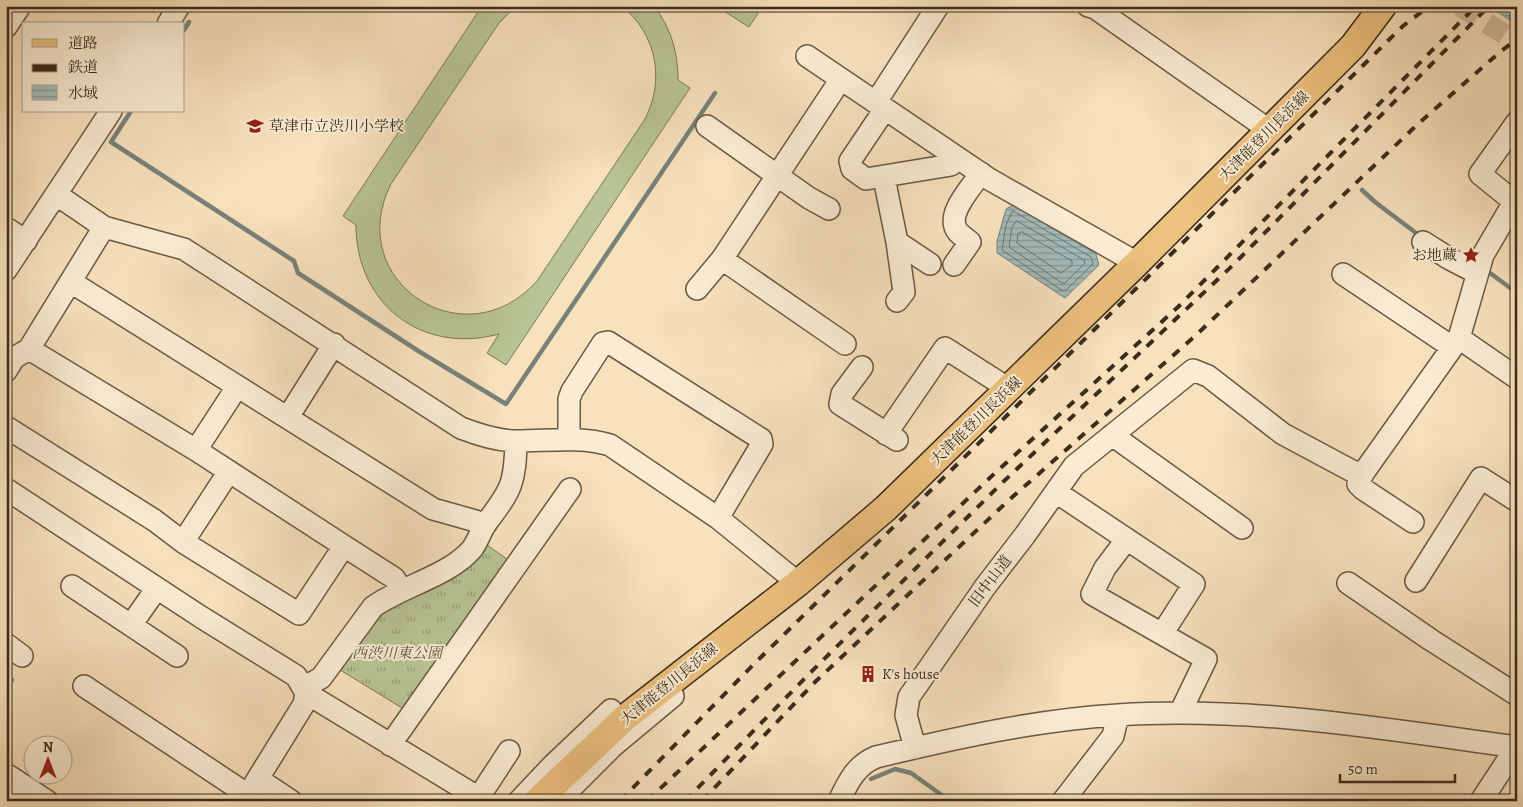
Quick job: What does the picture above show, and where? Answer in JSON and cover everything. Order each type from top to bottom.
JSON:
[{"type":"main road","name":"大津能登川長浜線","points":[[537,801],[626,717],[798,583],[886,508],[1137,263],[1353,46],[1383,6]]},
{"type":"street","points":[[6,27],[20,6]]},
{"type":"street","points":[[169,22],[179,6]]},
{"type":"street","points":[[938,6],[880,105],[850,161],[850,166],[866,179],[884,178],[951,165],[957,158]]},
{"type":"street","points":[[1088,6],[1095,8],[1269,130]]},
{"type":"street","points":[[806,56],[981,174],[1137,263]]},
{"type":"street","points":[[697,289],[722,259],[841,79]]},
{"type":"street","points":[[6,270],[110,112]]},
{"type":"street","points":[[1412,522],[1358,484],[1364,472],[1456,342],[1465,312],[1476,287],[1477,273],[1483,255],[1515,203],[1480,174],[1517,122]]},
{"type":"street","points":[[707,126],[809,198],[829,209]]},
{"type":"street","points":[[954,265],[970,242],[957,230],[954,219],[958,207],[981,174]]},
{"type":"street","points":[[884,178],[904,292],[897,301]]},
{"type":"street","points":[[57,195],[104,227],[184,248],[461,428],[488,438],[516,441],[569,439],[596,441],[610,446],[718,518],[798,583]]},
{"type":"street","points":[[6,371],[14,358],[29,348],[104,227]]},
{"type":"street","points":[[6,228],[26,241]]},
{"type":"street","points":[[896,242],[930,264]]},
{"type":"street","points":[[1423,242],[1477,273]]},
{"type":"street","points":[[722,259],[845,344]]},
{"type":"street","points":[[1343,274],[1517,378]]},
{"type":"street","points":[[71,282],[237,388],[288,417],[433,509],[486,524]]},
{"type":"street","points":[[569,439],[569,399],[572,391],[603,343],[608,342],[761,439],[762,444],[718,518]]},
{"type":"street","points":[[288,417],[334,344]]},
{"type":"street","points":[[29,348],[196,450],[228,473],[394,578],[402,590]]},
{"type":"street","points":[[862,367],[842,394],[840,404],[892,437],[945,348],[1008,389]]},
{"type":"street","name":"旧中山道","points":[[915,748],[906,715],[909,697],[985,587],[1026,535],[1074,466],[1192,370],[1208,376],[1283,434],[1336,464],[1354,472],[1364,472]]},
{"type":"street","points":[[196,450],[237,388]]},
{"type":"street","points":[[6,427],[154,520],[183,542],[299,614],[344,546]]},
{"type":"street","points":[[1112,435],[1242,528]]},
{"type":"street","points":[[250,791],[304,704],[305,690],[321,678],[373,607],[459,561],[472,548],[486,524],[505,500],[511,486],[515,472],[516,441]]},
{"type":"street","points":[[183,542],[228,473]]},
{"type":"street","points":[[1416,581],[1481,478],[1517,501]]},
{"type":"street","points":[[6,489],[296,676],[305,690],[390,745],[482,799],[509,751]]},
{"type":"street","points":[[390,745],[570,489]]},
{"type":"street","points":[[1056,492],[1194,584],[1162,634]]},
{"type":"street","points":[[1127,539],[1105,568],[1092,594],[1206,659],[1180,713]]},
{"type":"street","points":[[1348,583],[1431,640],[1517,695]]},
{"type":"street","points":[[72,586],[177,656]]},
{"type":"street","points":[[131,625],[157,588]]},
{"type":"street","points":[[558,801],[613,746],[686,685],[694,663]]},
{"type":"street","points":[[84,686],[250,791],[291,801]]},
{"type":"street","points":[[520,801],[540,777],[611,710]]},
{"type":"street","points":[[839,801],[855,770],[864,762],[915,748],[1019,725],[1118,715],[1180,713],[1242,714],[1312,721],[1517,747],[1482,801]]},
{"type":"street","points":[[1063,801],[1113,736],[1118,715]]},
{"type":"street","points":[[6,774],[47,801]]},
{"type":"street","points":[[6,793],[18,801]]},
{"type":"green space","points":[[482,6],[516,6],[499,23],[391,184],[380,219],[383,251],[397,279],[419,299],[446,311],[477,314],[508,304],[537,281],[645,119],[655,89],[654,59],[650,44],[643,30],[622,6],[654,6],[665,23],[675,50],[678,80],[690,88],[506,365],[487,353],[499,334],[471,339],[444,337],[420,330],[399,317],[381,300],[368,278],[359,253],[356,225],[343,216]]},
{"type":"green space","points":[[716,6],[763,6],[749,27]]},
{"type":"green space","name":"西渋川東公園","points":[[483,542],[511,562],[407,711],[337,668],[370,621]]},
{"type":"water","points":[[1489,6],[1517,6],[1517,25]]},
{"type":"water","points":[[1013,205],[1096,254],[1099,265],[1065,298],[997,253],[997,241],[1006,209]]},
{"type":"waterway","points":[[185,28],[189,22]]},
{"type":"waterway","points":[[130,112],[111,142],[294,261],[298,273],[420,352],[506,404],[715,93]]},
{"type":"waterway","points":[[1362,190],[1420,236]]},
{"type":"waterway","points":[[1486,270],[1517,293]]},
{"type":"waterway","points":[[6,676],[12,680],[6,689]]},
{"type":"waterway","points":[[871,779],[895,769],[911,773],[950,801]]},
{"type":"tunnel","points":[[1460,6],[1517,42]]},
{"type":"railway","points":[[620,801],[754,664],[1403,26],[1429,6]]},
{"type":"railway","points":[[647,801],[995,473],[1178,307],[1476,6]]},
{"type":"railway","points":[[685,801],[810,673],[1003,482],[1232,266],[1489,6]]},
{"type":"railway","points":[[702,801],[815,682],[1009,500],[1194,337],[1419,123],[1517,39]]},
{"type":"place","name":"草津市立渋川小学校","points":[[255,126]]},
{"type":"place","name":"お地蔵","points":[[1471,255]]},
{"type":"place","name":"K's house","points":[[868,674]]}]
